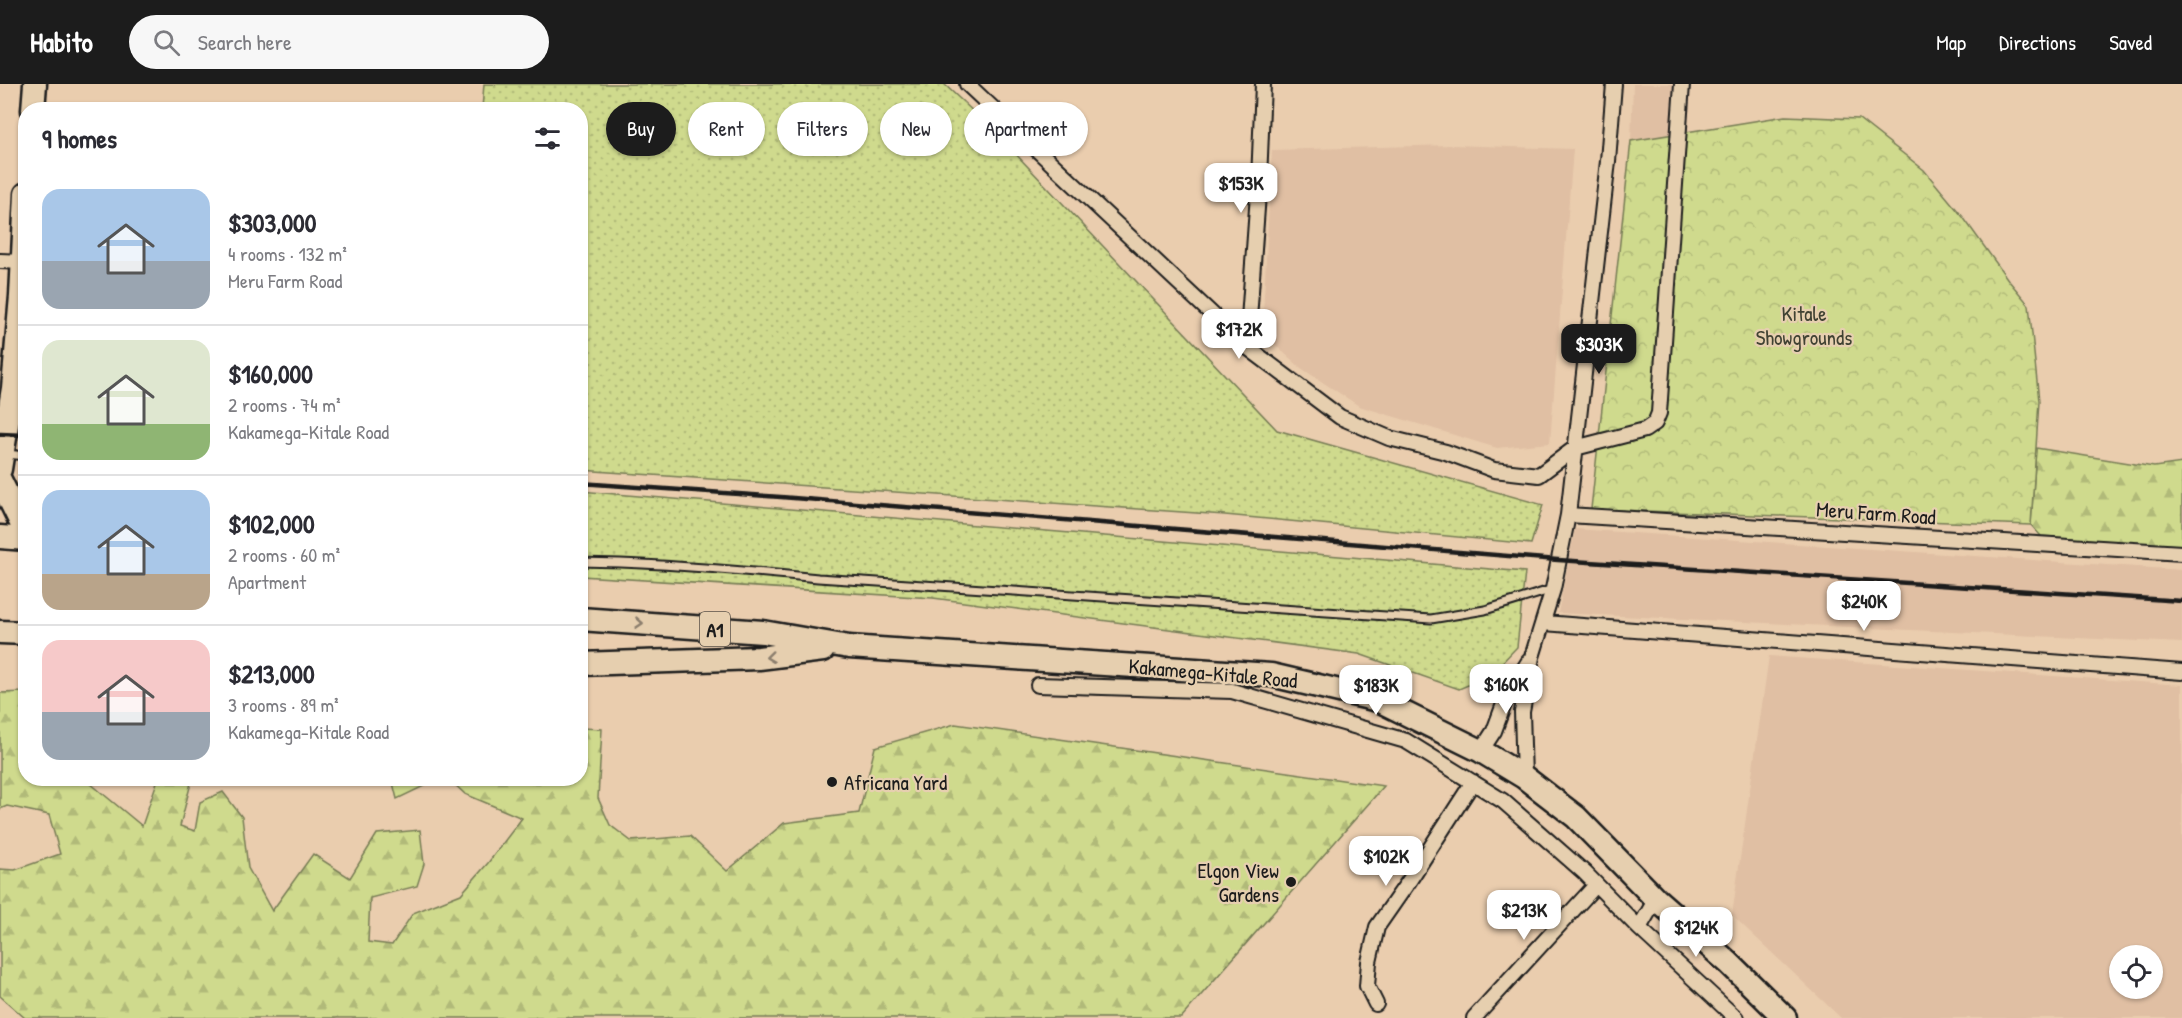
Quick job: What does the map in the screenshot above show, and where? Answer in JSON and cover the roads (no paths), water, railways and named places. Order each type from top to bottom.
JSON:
[{"type":"highway","points":[[34,102],[35,84]]},
{"type":"highway","points":[[1,458],[18,342]]},
{"type":"highway","points":[[0,480],[18,517]]},
{"type":"highway","points":[[0,537],[18,538]]},
{"type":"highway","name":"Kakamega-Kitale Road","points":[[588,620],[763,632],[849,647],[1271,675],[1378,700],[1481,751],[1524,777],[1576,817],[1656,898],[1729,963],[1785,1018]]},
{"type":"highway","points":[[0,633],[18,633]]},
{"type":"highway","name":"Kakamega-Kitale Road","points":[[588,664],[759,658],[849,647]]},
{"type":"street","points":[[967,84],[980,91],[1247,346],[1340,417],[1389,438],[1446,452],[1494,470],[1539,474],[1575,448],[1645,430],[1655,423],[1659,413],[1682,84]]},
{"type":"street","points":[[1247,346],[1259,180],[1263,84]]},
{"type":"street","points":[[1524,777],[1522,712],[1532,657],[1553,590],[1568,515],[1608,161],[1614,84]]},
{"type":"street","points":[[0,261],[18,262]]},
{"type":"street","name":"Meru Farm Road","points":[[1568,515],[2182,553]]},
{"type":"street","points":[[1544,623],[2182,672]]},
{"type":"street","points":[[1481,751],[1494,731],[1498,716],[1512,686],[1532,657]]},
{"type":"street","points":[[1038,685],[1232,691],[1406,741],[1503,801],[1596,885],[1736,1018]]},
{"type":"street","points":[[1376,1004],[1367,986],[1369,962],[1377,927],[1473,782]]},
{"type":"street","points":[[1474,1018],[1596,885]]},
{"type":"street","points":[[1640,927],[1656,898]]},
{"type":"lane","points":[[1,458],[18,457]]},
{"type":"lane","points":[[588,562],[631,562],[737,569],[818,578],[1431,618],[1485,610],[1553,590]]},
{"type":"railway","points":[[0,434],[18,435]]},
{"type":"railway","points":[[588,484],[1558,560],[2182,601]]},
{"type":"place","name":"Africana Yard","points":[[832,782]]},
{"type":"place","name":"Elgon View Gardens","points":[[1291,882]]},
{"type":"park label","name":"Kitale Showgrounds","points":[[1804,325]]}]
